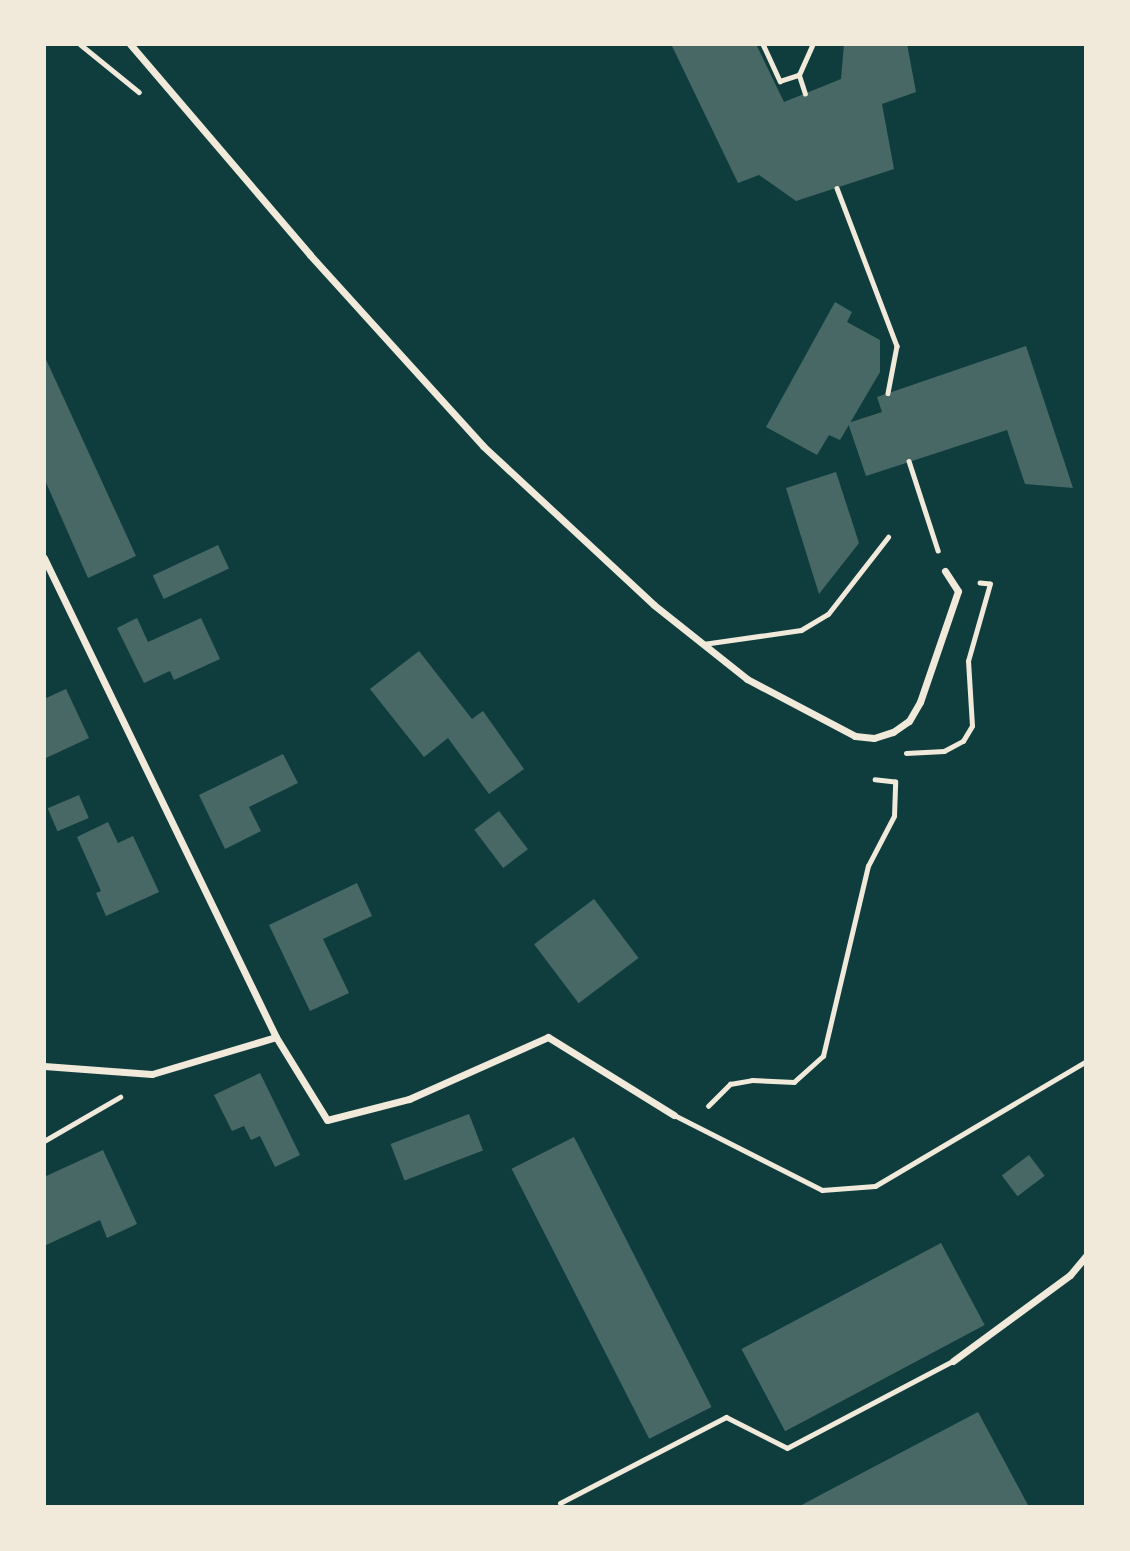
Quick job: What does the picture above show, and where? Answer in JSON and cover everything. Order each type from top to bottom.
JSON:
[{"type":"street","points":[[130,44],[310,255],[483,446],[703,644],[747,679],[855,736],[874,738],[909,720],[920,702],[958,591],[944,571]]},
{"type":"street","points":[[44,558],[276,1037],[327,1120],[409,1099],[548,1037],[674,1115]]},
{"type":"street","points":[[44,1066],[152,1074],[276,1037]]},
{"type":"street","points":[[953,1361],[1070,1275],[1086,1256]]},
{"type":"lane","points":[[703,644],[801,630],[828,614],[888,537]]},
{"type":"lane","points":[[674,1115],[822,1190],[875,1186],[1086,1062]]},
{"type":"lane","points":[[560,1503],[726,1417],[787,1448],[953,1361]]},
{"type":"path","points":[[80,44],[131,90],[143,93]]},
{"type":"path","points":[[763,44],[780,81],[799,75]]},
{"type":"path","points":[[805,94],[799,75],[813,44]]},
{"type":"path","points":[[837,188],[897,345],[888,393]]},
{"type":"path","points":[[897,753],[944,751],[963,741],[971,726],[968,661],[990,584],[962,580],[954,571],[944,571],[909,461]]},
{"type":"path","points":[[690,1124],[730,1084],[752,1080],[794,1082],[823,1056],[868,866],[894,816],[895,782],[875,780]]},
{"type":"path","points":[[44,1141],[93,1115],[152,1074]]},
{"type":"building","points":[[671,44],[756,44],[784,102],[841,79],[844,44],[907,44],[916,92],[882,104],[894,169],[796,201],[759,175],[738,183]]},
{"type":"building","points":[[835,302],[852,312],[847,322],[880,340],[880,372],[840,440],[829,435],[817,455],[766,427]]},
{"type":"building","points":[[1026,346],[1073,488],[1025,484],[1007,430],[866,476],[848,423],[882,412],[877,397]]},
{"type":"building","points":[[44,355],[136,556],[88,578],[44,478]]},
{"type":"building","points":[[836,472],[859,543],[819,594],[786,488]]},
{"type":"building","points":[[218,545],[229,569],[164,599],[153,575]]},
{"type":"building","points":[[137,618],[148,642],[201,618],[220,659],[174,680],[170,671],[144,683],[117,628]]},
{"type":"building","points":[[419,651],[472,719],[483,711],[524,769],[489,794],[448,738],[424,757],[370,689]]},
{"type":"building","points":[[66,689],[89,738],[46,758],[44,699]]},
{"type":"building","points":[[283,754],[298,783],[249,807],[261,831],[225,849],[199,795]]},
{"type":"building","points":[[79,795],[89,818],[57,831],[48,808]]},
{"type":"building","points":[[499,811],[528,849],[503,868],[474,830]]},
{"type":"building","points":[[108,822],[118,843],[133,836],[159,892],[106,916],[96,893],[101,891],[77,837]]},
{"type":"building","points":[[357,883],[372,916],[323,939],[349,993],[310,1011],[269,925]]},
{"type":"building","points":[[594,899],[639,958],[579,1003],[534,944]]},
{"type":"building","points":[[260,1073],[300,1155],[275,1167],[260,1136],[251,1140],[244,1126],[232,1131],[214,1095]]},
{"type":"building","points":[[469,1114],[483,1150],[405,1181],[391,1144]]},
{"type":"building","points":[[574,1137],[712,1407],[649,1439],[512,1169]]},
{"type":"building","points":[[103,1150],[137,1224],[107,1238],[100,1220],[44,1246],[44,1177]]},
{"type":"building","points":[[1029,1155],[1045,1176],[1017,1196],[1002,1175]]},
{"type":"building","points":[[941,1243],[985,1325],[785,1431],[741,1349]]},
{"type":"building","points":[[978,1412],[1029,1507],[798,1507],[826,1492]]}]
